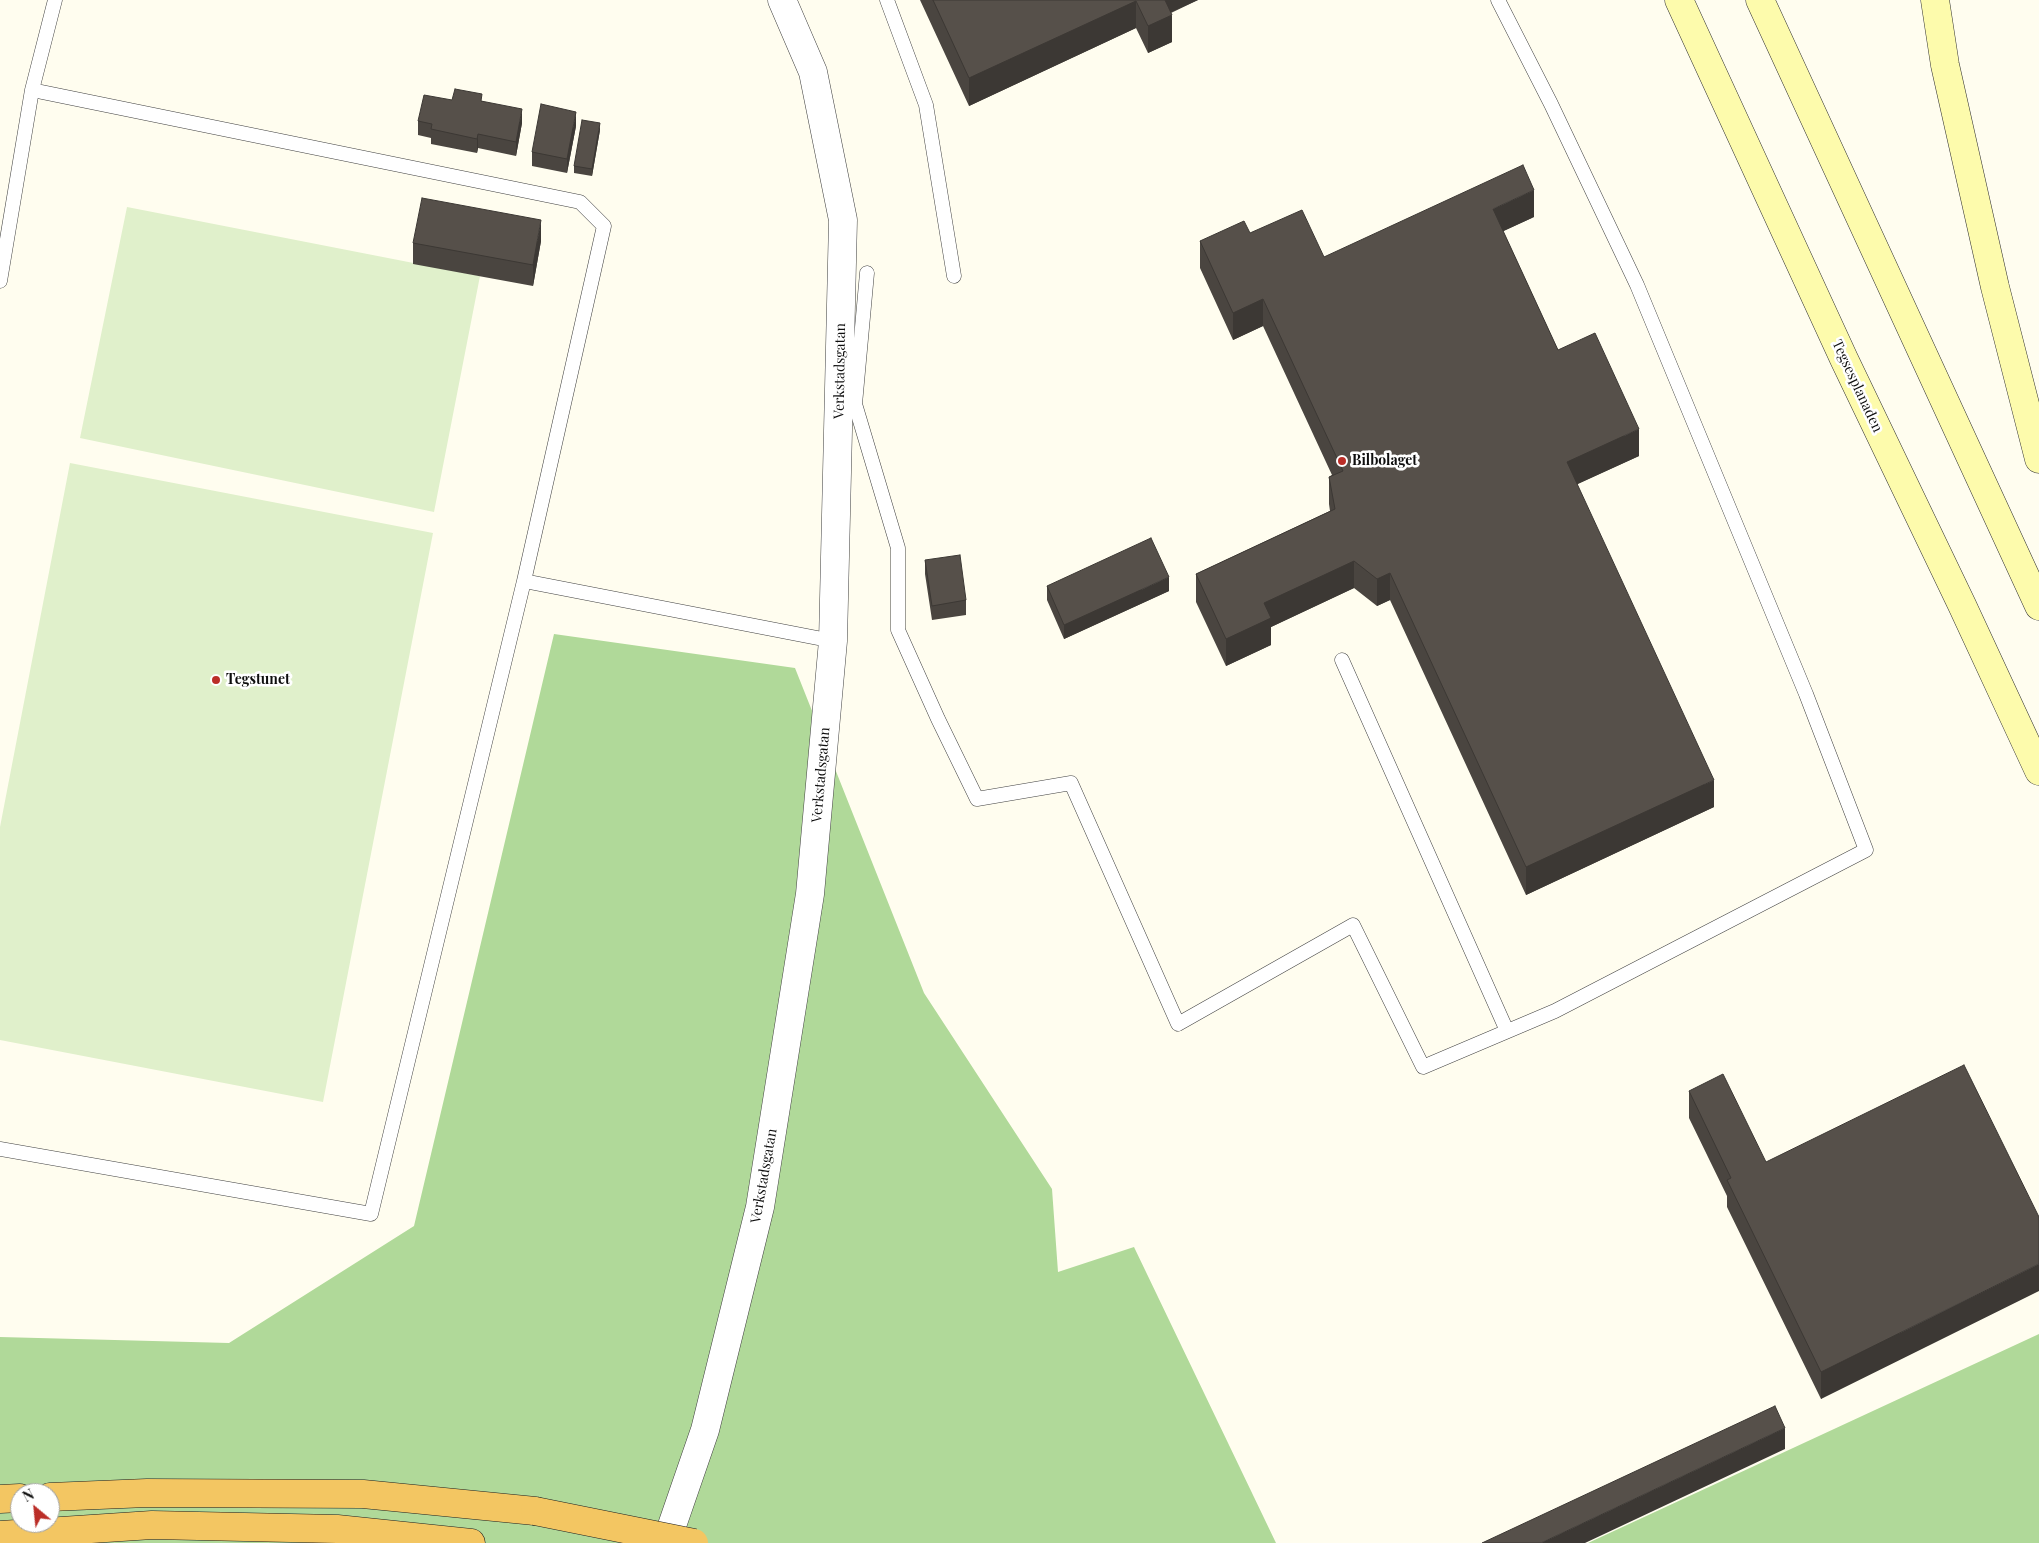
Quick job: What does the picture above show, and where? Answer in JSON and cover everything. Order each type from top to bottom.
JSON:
[{"type":"highway","points":[[60,1496],[147,1492],[363,1494],[535,1511],[694,1543]]},
{"type":"highway","points":[[0,1535],[162,1525],[337,1528],[471,1543]]},
{"type":"main road","name":"Tegsesplanaden","points":[[1679,0],[1840,350],[2039,771]]},
{"type":"main road","points":[[1760,0],[2039,606]]},
{"type":"main road","points":[[1935,0],[1945,65],[1995,287],[2039,460]]},
{"type":"street","name":"Verkstadsgatan","points":[[666,1543],[705,1430],[760,1208],[810,894],[833,641],[844,220],[813,72],[782,0]]},
{"type":"lane","points":[[0,280],[32,90],[55,0]]},
{"type":"lane","points":[[887,0],[926,105],[954,276]]},
{"type":"lane","points":[[867,273],[855,404],[898,548],[898,630],[977,799],[1071,783],[1178,1024],[1353,925],[1423,1067],[1555,1011],[1866,850],[1806,694],[1637,285],[1551,104],[1498,0]]},
{"type":"lane","points":[[0,1149],[371,1214],[524,581],[604,226],[580,202],[32,90]]},
{"type":"lane","points":[[524,581],[833,641]]},
{"type":"lane","points":[[1342,660],[1507,1031]]},
{"type":"green space","points":[[127,207],[480,276],[434,512],[80,438]]},
{"type":"green space","name":"Tegstunet","points":[[70,463],[433,533],[323,1102],[0,1040],[0,827]]},
{"type":"green space","points":[[554,634],[795,668],[924,993],[1052,1189],[1058,1272],[1134,1247],[1276,1543],[0,1543],[0,1337],[229,1343],[414,1226]]},
{"type":"green space","points":[[2039,1334],[2039,1543],[1588,1543]]},
{"type":"building","points":[[933,0],[1165,0],[1172,15],[1148,26],[1136,1],[969,78]]},
{"type":"building","points":[[455,89],[482,94],[481,101],[522,109],[516,142],[478,134],[477,139],[431,129],[432,124],[418,121],[424,95],[452,100]]},
{"type":"building","points":[[541,104],[576,112],[567,159],[532,152]]},
{"type":"building","points":[[582,120],[600,123],[592,169],[574,166]]},
{"type":"building","points":[[1523,165],[1534,190],[1493,209],[1558,350],[1595,333],[1639,429],[1567,462],[1714,780],[1526,867],[1390,573],[1377,579],[1354,561],[1264,603],[1271,618],[1226,639],[1196,574],[1335,509],[1329,477],[1343,471],[1263,299],[1233,313],[1200,241],[1244,221],[1250,233],[1302,210],[1324,257]]},
{"type":"building","points":[[422,198],[541,220],[533,265],[413,243]]},
{"type":"building","points":[[1151,538],[1169,577],[1064,625],[1047,586]]},
{"type":"building","points":[[960,555],[966,600],[932,606],[925,560]]},
{"type":"building","points":[[1964,1065],[2039,1217],[2039,1264],[1821,1372],[1727,1180],[1731,1178],[1689,1091],[1723,1074],[1766,1162]]},
{"type":"building","points":[[1775,1406],[1785,1428],[1541,1543],[1482,1543]]},
{"type":"place","name":"Bilbolaget","points":[[1342,461]]},
{"type":"place","name":"Tegstunet","points":[[216,680]]}]
